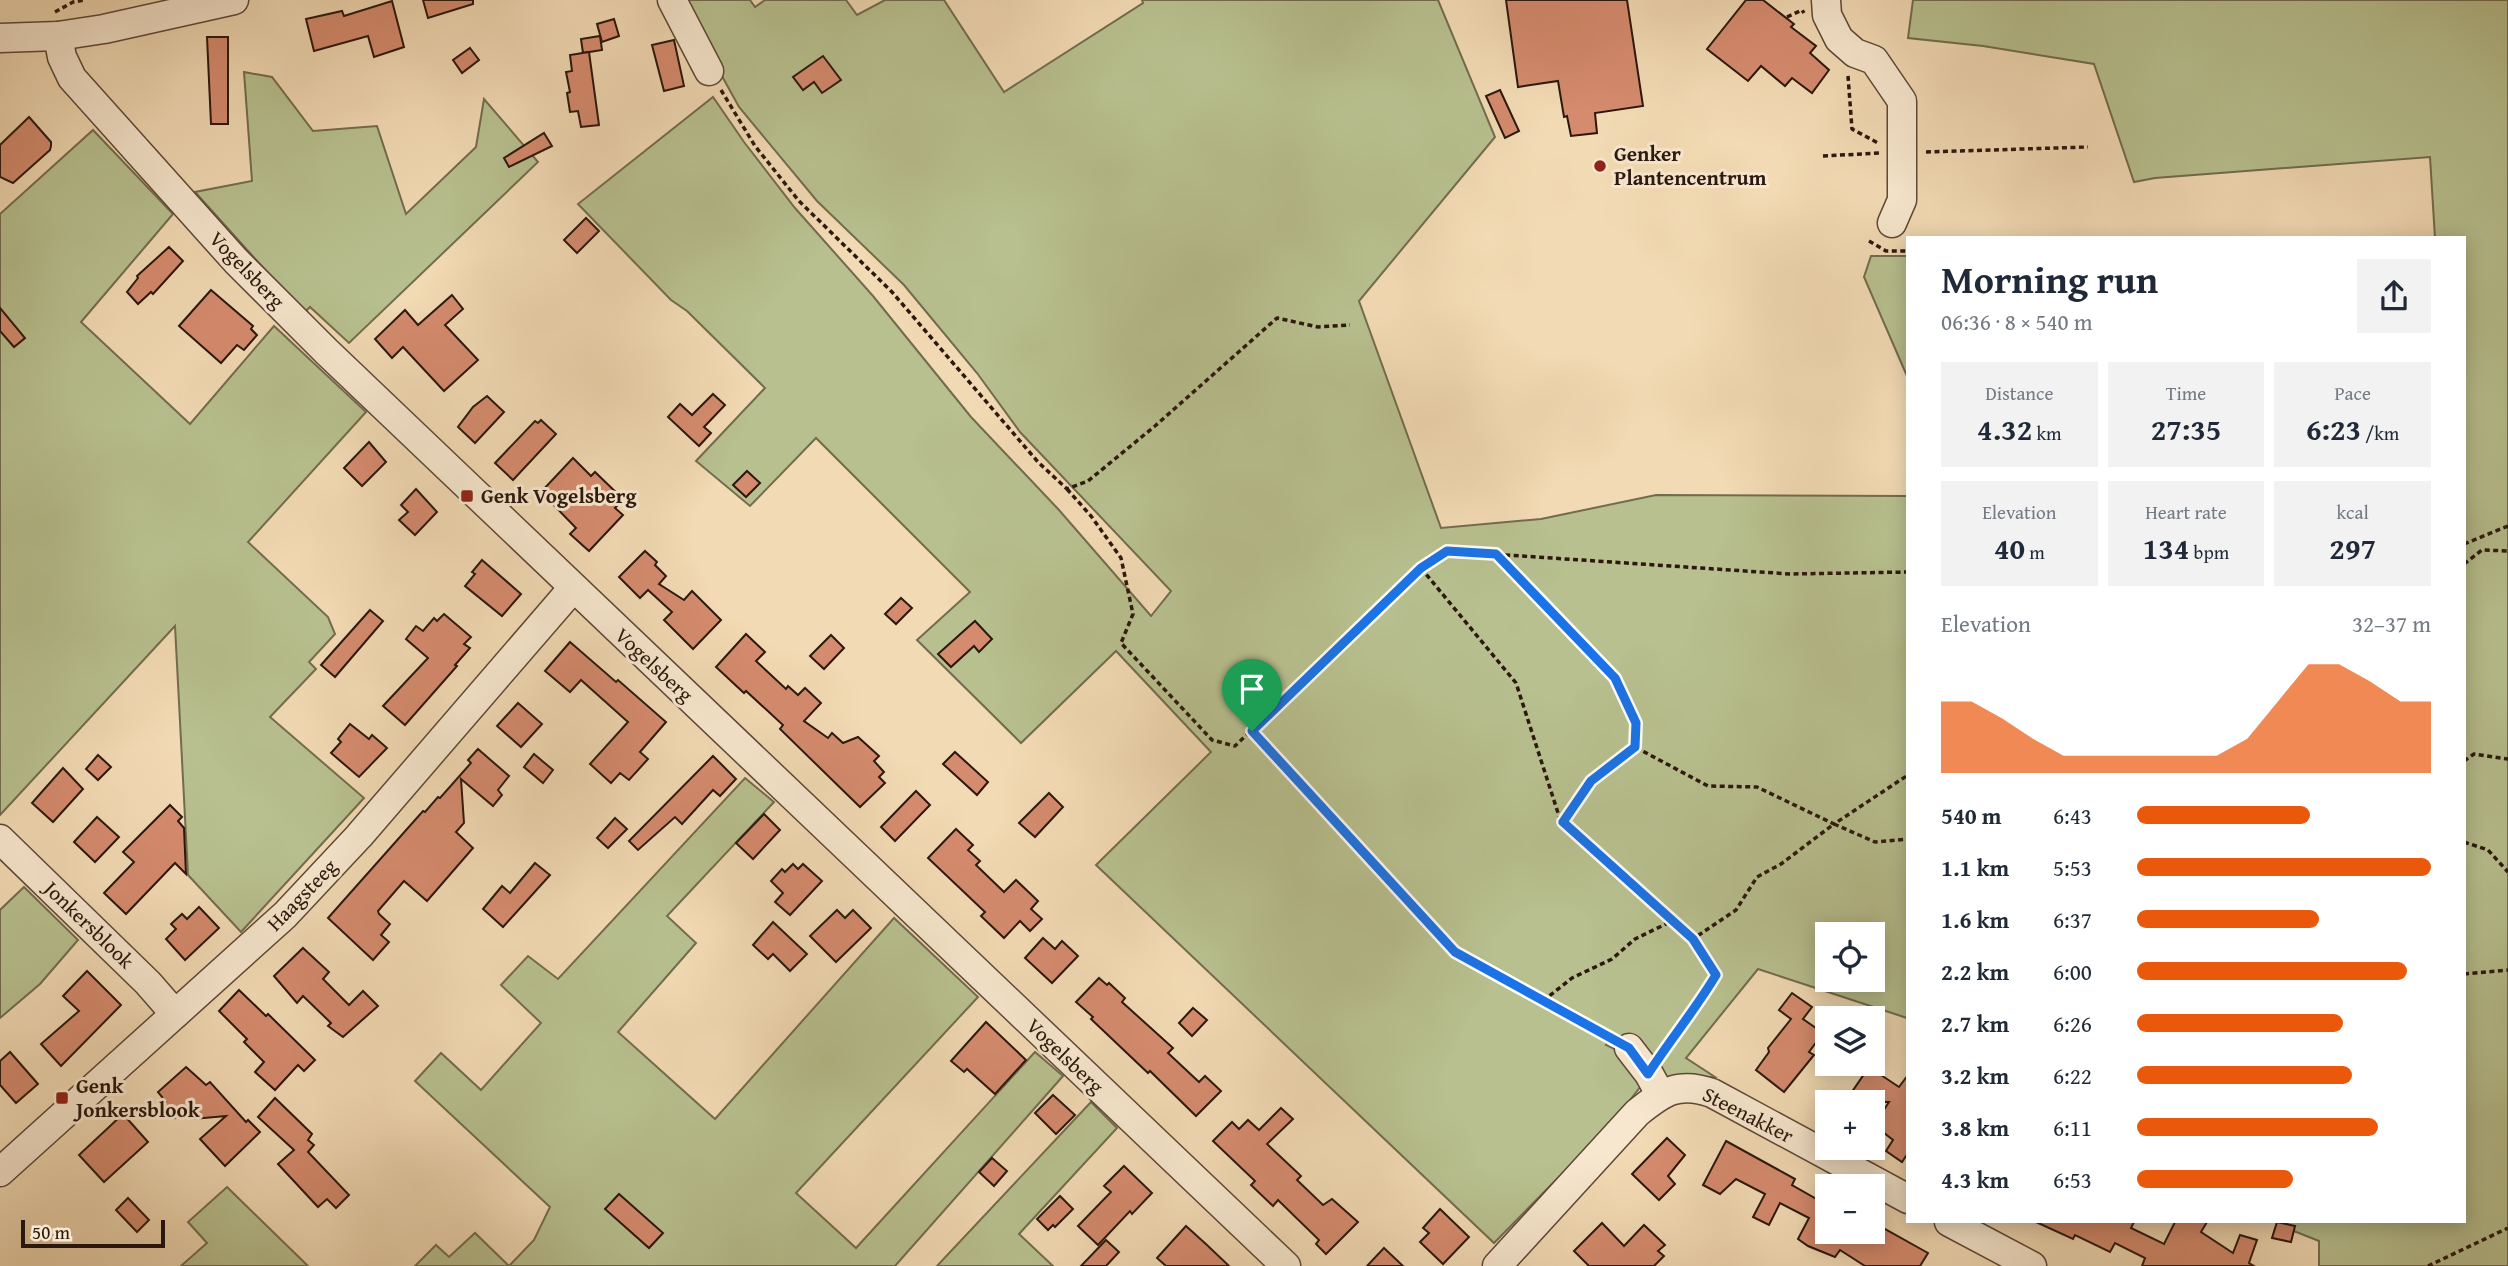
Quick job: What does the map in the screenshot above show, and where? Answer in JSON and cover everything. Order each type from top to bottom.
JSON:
[{"type":"street","points":[[0,38],[58,36],[234,0]]},
{"type":"street","points":[[672,0],[709,71]]},
{"type":"street","points":[[1817,11],[1827,15],[1839,39],[1856,53],[1874,60],[1902,101],[1902,200],[1892,223]]},
{"type":"street","name":"Vogelsberg","points":[[58,36],[62,57],[72,78],[236,261],[573,588],[1286,1266]]},
{"type":"street","name":"Haagsteeg","points":[[0,1172],[285,915],[350,845],[573,588]]},
{"type":"street","name":"Jonkersblook","points":[[0,839],[148,983],[176,1014]]},
{"type":"street","points":[[1497,1266],[1637,1113],[1654,1084],[1629,1048]]},
{"type":"street","name":"Steenakker","points":[[1654,1084],[1698,1088],[1712,1093],[1906,1198]]},
{"type":"street","points":[[1951,1223],[2032,1266]]},
{"type":"path","points":[[1787,17],[1802,10],[1817,11]]},
{"type":"path","points":[[709,71],[755,146],[799,201],[892,292],[1038,462],[1091,516],[1121,558],[1133,614],[1121,643],[1212,740],[1235,746],[1421,568],[1447,551],[1790,574],[1906,572]]},
{"type":"path","points":[[1848,72],[1852,129],[1881,145],[1880,132]]},
{"type":"path","points":[[1823,156],[2088,147]]},
{"type":"path","points":[[1869,242],[1886,251],[1906,251]]},
{"type":"path","points":[[1067,489],[1088,481],[1155,426],[1277,318],[1318,327],[1350,325]]},
{"type":"path","points":[[2466,543],[2508,526]]},
{"type":"path","points":[[2466,562],[2482,550],[2508,551]]},
{"type":"path","points":[[1496,554],[1615,678],[1636,723],[1635,747],[1591,781],[1563,822]]},
{"type":"path","points":[[1421,568],[1516,683],[1560,818],[1693,939],[1716,975],[1691,1016],[1676,1031],[1654,1084]]},
{"type":"path","points":[[1252,731],[1455,952],[1629,1048]]},
{"type":"path","points":[[1635,747],[1708,786],[1757,787],[1875,842],[1906,839]]},
{"type":"path","points":[[2466,760],[2474,754],[2508,759]]},
{"type":"path","points":[[1693,939],[1736,910],[1757,877],[1781,864],[1834,824],[1906,776]]},
{"type":"path","points":[[2466,843],[2488,850],[2508,872]]},
{"type":"path","points":[[1543,1001],[1572,978],[1612,959],[1635,939],[1672,921]]},
{"type":"path","points":[[2466,974],[2508,970]]},
{"type":"path","points":[[2428,1266],[2508,1228]]},
{"type":"green space","points":[[685,0],[750,0],[755,7],[765,0],[846,0],[857,15],[885,0],[944,0],[1004,92],[1143,3],[1142,0],[1438,0],[1495,137],[1359,301],[1441,528],[1541,519],[1656,495],[1906,496],[1906,1018],[1885,1011],[1885,1006],[1871,1006],[1828,992],[1885,992],[1885,922],[1815,922],[1815,988],[1758,969],[1686,1058],[1715,1077],[1669,1081],[1641,1048],[1614,1035],[1606,1045],[1619,1051],[1641,1086],[1612,1123],[1494,1243],[1096,865],[1211,752],[1116,651],[1021,743],[917,640],[970,592],[816,438],[750,506],[696,461],[765,388],[687,311],[671,300],[578,204],[713,97],[795,208],[873,296],[971,417],[1059,510],[1151,616],[1171,591],[1020,432],[977,373],[904,285],[817,201],[739,107],[706,47]]},
{"type":"green space","points":[[1913,0],[2508,0],[2508,1266],[2319,1266],[2319,1241],[2286,1228],[2288,1223],[2466,1223],[2466,236],[2435,236],[2430,157],[2155,178],[2134,182],[2094,64],[1983,46],[1908,38]]},
{"type":"green space","points":[[244,72],[272,77],[313,131],[377,126],[406,214],[476,147],[484,99],[538,162],[349,343],[310,307],[304,313],[195,192],[252,181]]},
{"type":"green space","points":[[93,130],[173,214],[81,322],[190,424],[274,326],[366,412],[248,542],[328,617],[335,634],[309,662],[316,669],[270,717],[364,798],[241,932],[188,875],[175,626],[0,815],[0,214]]},
{"type":"green space","points":[[1871,256],[1906,256],[1906,374],[1864,277]]},
{"type":"green space","points":[[745,778],[774,802],[667,916],[696,943],[618,1032],[715,1119],[894,918],[978,997],[796,1193],[856,1248],[1035,1052],[1063,1076],[895,1266],[509,1266],[534,1240],[550,1207],[415,1081],[441,1053],[481,1090],[541,1023],[501,985],[528,956],[558,979]]},
{"type":"green space","points":[[24,887],[78,940],[40,984],[0,1018],[0,910]]},
{"type":"green space","points":[[1091,1102],[1117,1128],[1019,1234],[1053,1266],[937,1266]]},
{"type":"green space","points":[[227,1187],[308,1266],[181,1266],[207,1243],[188,1222]]},
{"type":"green space","points":[[475,1233],[509,1266],[415,1266],[436,1245],[449,1257]]},
{"type":"building","points":[[423,0],[473,0],[473,4],[428,18]]},
{"type":"building","points":[[1506,0],[1627,0],[1643,106],[1595,113],[1597,133],[1571,136],[1567,116],[1564,117],[1558,81],[1518,87]]},
{"type":"building","points":[[1746,0],[1763,0],[1794,24],[1791,27],[1816,46],[1810,53],[1829,70],[1812,93],[1792,78],[1785,86],[1761,66],[1748,81],[1707,49]]},
{"type":"building","points":[[392,1],[404,47],[374,57],[368,36],[314,51],[306,19],[342,11],[344,16]]},
{"type":"building","points":[[614,19],[619,36],[602,42],[597,24]]},
{"type":"building","points":[[600,36],[602,50],[583,53],[581,39]]},
{"type":"building","points":[[207,37],[228,37],[228,124],[211,124]]},
{"type":"building","points":[[674,40],[684,86],[664,91],[652,45]]},
{"type":"building","points":[[470,48],[479,60],[462,73],[453,60]]},
{"type":"building","points":[[589,52],[599,125],[581,127],[578,111],[570,112],[566,72],[572,71],[570,55]]},
{"type":"building","points":[[823,56],[841,80],[822,93],[814,82],[803,90],[793,77]]},
{"type":"building","points":[[1500,90],[1519,131],[1505,138],[1486,96]]},
{"type":"building","points":[[29,117],[51,142],[51,146],[50,150],[13,183],[0,177],[0,145]]},
{"type":"building","points":[[544,133],[552,146],[509,167],[504,158]]},
{"type":"building","points":[[586,218],[599,231],[577,253],[564,240]]},
{"type":"building","points":[[169,247],[183,261],[153,294],[151,292],[138,304],[127,292],[137,276]]},
{"type":"building","points":[[211,290],[253,326],[251,329],[257,335],[244,350],[237,345],[221,363],[179,326]]},
{"type":"building","points":[[452,295],[463,309],[445,325],[478,360],[444,391],[403,347],[392,358],[375,339],[405,310],[418,325]]},
{"type":"building","points":[[0,308],[25,338],[14,347],[0,331]]},
{"type":"building","points":[[713,394],[725,405],[704,427],[711,433],[699,446],[668,417],[680,404],[692,415]]},
{"type":"building","points":[[487,396],[504,412],[475,443],[458,427],[473,407]]},
{"type":"building","points":[[541,420],[556,434],[513,480],[495,463],[535,421],[538,423]]},
{"type":"building","points":[[369,442],[386,462],[362,486],[344,468]]},
{"type":"building","points":[[573,458],[591,476],[595,472],[623,499],[615,508],[623,515],[589,551],[570,534],[576,528],[541,492]]},
{"type":"building","points":[[747,471],[760,483],[746,497],[733,485]]},
{"type":"building","points":[[416,489],[437,512],[415,535],[399,520],[408,512],[401,505]]},
{"type":"building","points":[[645,551],[657,562],[655,565],[666,576],[659,584],[684,600],[692,591],[721,620],[693,649],[664,620],[672,612],[648,590],[640,598],[619,577]]},
{"type":"building","points":[[482,560],[521,594],[502,616],[465,586]]},
{"type":"building","points":[[901,598],[912,608],[896,624],[885,614]]},
{"type":"building","points":[[370,610],[383,621],[335,677],[321,665]]},
{"type":"building","points":[[444,614],[471,637],[464,644],[470,648],[405,725],[383,706],[428,658],[406,639],[416,626],[423,631],[434,618],[437,621]]},
{"type":"building","points":[[975,621],[992,639],[979,652],[974,646],[951,667],[938,654]]},
{"type":"building","points":[[746,634],[765,652],[756,661],[786,689],[788,686],[798,695],[805,688],[821,703],[804,721],[828,738],[832,733],[843,743],[858,737],[879,756],[874,761],[884,772],[879,777],[885,783],[860,807],[780,729],[783,725],[716,667]]},
{"type":"building","points":[[831,635],[844,648],[824,669],[810,656]]},
{"type":"building","points":[[570,642],[666,722],[640,752],[648,759],[629,780],[620,773],[611,783],[590,764],[628,722],[581,680],[570,692],[545,671]]},
{"type":"building","points":[[518,703],[542,724],[521,747],[497,726]]},
{"type":"building","points":[[350,724],[369,739],[372,735],[387,748],[359,777],[331,753],[341,742],[338,739]]},
{"type":"building","points":[[478,749],[509,776],[498,790],[502,795],[493,806],[461,779],[464,823],[456,832],[473,848],[427,901],[404,881],[378,911],[390,924],[381,935],[389,942],[373,960],[328,918],[423,811],[440,798],[471,763],[468,760]]},
{"type":"building","points":[[955,752],[988,782],[977,795],[943,764]]},
{"type":"building","points":[[534,754],[553,770],[543,783],[524,767]]},
{"type":"building","points":[[98,755],[111,767],[98,780],[86,769]]},
{"type":"building","points":[[713,756],[736,779],[720,796],[713,790],[682,824],[675,817],[638,850],[629,841]]},
{"type":"building","points":[[63,768],[83,789],[53,822],[32,803]]},
{"type":"building","points":[[916,791],[930,805],[895,841],[881,827]]},
{"type":"building","points":[[1049,793],[1063,807],[1035,837],[1019,823]]},
{"type":"building","points":[[170,805],[182,817],[178,821],[184,828],[186,874],[175,863],[126,914],[104,893],[134,862],[123,852]]},
{"type":"building","points":[[764,814],[780,830],[753,859],[736,843]]},
{"type":"building","points":[[97,817],[119,837],[95,862],[74,842]]},
{"type":"building","points":[[615,818],[627,829],[608,848],[597,838]]},
{"type":"building","points":[[956,829],[973,845],[968,850],[980,861],[976,865],[1004,892],[1016,880],[1038,901],[1031,909],[1042,919],[1030,931],[1020,921],[1004,938],[981,916],[985,912],[928,858]]},
{"type":"building","points":[[535,863],[550,875],[503,927],[483,909],[502,886],[510,893]]},
{"type":"building","points":[[793,864],[798,869],[803,864],[822,881],[790,915],[775,902],[783,893],[771,881],[782,869],[785,872]]},
{"type":"building","points":[[199,907],[219,928],[185,960],[166,939],[176,929],[171,924],[182,914],[187,919]]},
{"type":"building","points":[[837,910],[845,918],[853,910],[871,928],[836,962],[810,936]]},
{"type":"building","points":[[773,922],[807,954],[790,971],[773,954],[768,959],[753,945]]},
{"type":"building","points":[[1043,938],[1055,949],[1062,941],[1078,956],[1052,983],[1025,958]]},
{"type":"building","points":[[303,948],[329,972],[323,979],[349,1005],[363,991],[378,1006],[343,1037],[328,1026],[331,1023],[303,996],[297,1003],[274,976]]},
{"type":"building","points":[[87,971],[121,1005],[61,1066],[41,1044],[79,1011],[63,996]]},
{"type":"building","points":[[1099,978],[1107,985],[1109,983],[1125,998],[1122,1002],[1173,1048],[1168,1053],[1199,1082],[1205,1076],[1221,1091],[1196,1116],[1076,1002]]},
{"type":"building","points":[[239,990],[315,1060],[304,1071],[298,1065],[275,1090],[255,1072],[264,1062],[244,1042],[247,1039],[219,1011]]},
{"type":"building","points":[[1792,993],[1812,1007],[1803,1019],[1815,1027],[1815,1044],[1809,1052],[1814,1055],[1784,1092],[1756,1070],[1769,1052],[1768,1048],[1791,1019],[1779,1010]]},
{"type":"building","points":[[1193,1008],[1207,1020],[1192,1036],[1179,1023]]},
{"type":"building","points":[[986,1022],[1026,1060],[995,1094],[967,1069],[964,1072],[951,1061]]},
{"type":"building","points":[[10,1052],[38,1084],[16,1103],[0,1085],[0,1061]]},
{"type":"building","points":[[186,1067],[206,1085],[210,1082],[246,1122],[248,1120],[260,1132],[225,1166],[200,1139],[226,1116],[193,1119],[184,1109],[175,1118],[163,1105],[166,1102],[158,1092]]},
{"type":"building","points":[[1863,1076],[1882,1076],[1899,1087],[1906,1078],[1906,1156],[1902,1162],[1886,1151],[1893,1140],[1885,1134],[1885,1108],[1889,1102],[1885,1102],[1885,1090],[1853,1090]]},
{"type":"building","points":[[1053,1095],[1075,1115],[1056,1134],[1035,1113]]},
{"type":"building","points":[[275,1098],[312,1134],[308,1140],[314,1145],[308,1152],[349,1195],[336,1208],[327,1199],[318,1207],[278,1164],[294,1150],[258,1117]]},
{"type":"building","points":[[1281,1108],[1293,1119],[1267,1144],[1301,1176],[1297,1180],[1323,1205],[1332,1199],[1358,1222],[1326,1254],[1316,1244],[1319,1240],[1278,1200],[1273,1206],[1251,1185],[1255,1181],[1213,1141],[1232,1122],[1239,1129],[1248,1120],[1259,1130]]},
{"type":"building","points":[[123,1114],[148,1142],[104,1182],[79,1155]]},
{"type":"building","points":[[1667,1138],[1685,1155],[1668,1176],[1675,1184],[1659,1200],[1632,1174]]},
{"type":"building","points":[[1726,1141],[1795,1179],[1792,1185],[1815,1198],[1815,1244],[1885,1244],[1885,1229],[1928,1253],[1920,1266],[1865,1266],[1840,1250],[1835,1257],[1798,1239],[1809,1218],[1780,1203],[1769,1225],[1753,1217],[1765,1194],[1736,1179],[1720,1194],[1703,1185]]},
{"type":"building","points":[[992,1158],[1007,1171],[994,1186],[979,1172]]},
{"type":"building","points":[[1124,1166],[1152,1193],[1132,1214],[1130,1211],[1098,1245],[1078,1226],[1111,1192],[1104,1186]]},
{"type":"building","points":[[619,1194],[663,1233],[649,1248],[605,1209]]},
{"type":"building","points":[[1060,1196],[1073,1209],[1055,1227],[1053,1225],[1048,1230],[1037,1219]]},
{"type":"building","points":[[128,1198],[149,1220],[137,1232],[116,1210]]},
{"type":"building","points":[[1440,1209],[1469,1237],[1443,1264],[1420,1242],[1429,1233],[1423,1228]]},
{"type":"building","points":[[1602,1223],[1624,1246],[1644,1225],[1665,1245],[1658,1251],[1664,1256],[1654,1266],[1589,1266],[1574,1251]]},
{"type":"building","points":[[2038,1223],[2134,1223],[2131,1228],[2164,1244],[2174,1223],[2206,1223],[2201,1232],[2233,1253],[2240,1235],[2257,1240],[2249,1263],[2254,1266],[2142,1266],[2145,1258],[2115,1243],[2110,1252],[2075,1235],[2073,1239]]},
{"type":"building","points":[[2277,1223],[2295,1226],[2291,1242],[2272,1238]]},
{"type":"building","points":[[1186,1226],[1229,1266],[1166,1266],[1157,1258]]},
{"type":"building","points":[[1106,1240],[1119,1252],[1106,1266],[1081,1266]]},
{"type":"building","points":[[1384,1248],[1403,1266],[1367,1266]]},
{"type":"place","name":"Genker Plantencentrum","points":[[1600,166]]},
{"type":"place","name":"Genk Vogelsberg","points":[[467,496]]},
{"type":"place","name":"Genk Jonkersblook","points":[[62,1098]]},
{"type":"route","points":[[1447,551],[1496,554],[1615,678],[1636,723],[1635,747],[1591,781],[1563,822],[1693,939],[1716,975],[1691,1016],[1676,1031],[1648,1074],[1629,1048],[1455,952],[1359,851],[1252,731],[1421,568],[1447,551]]}]
